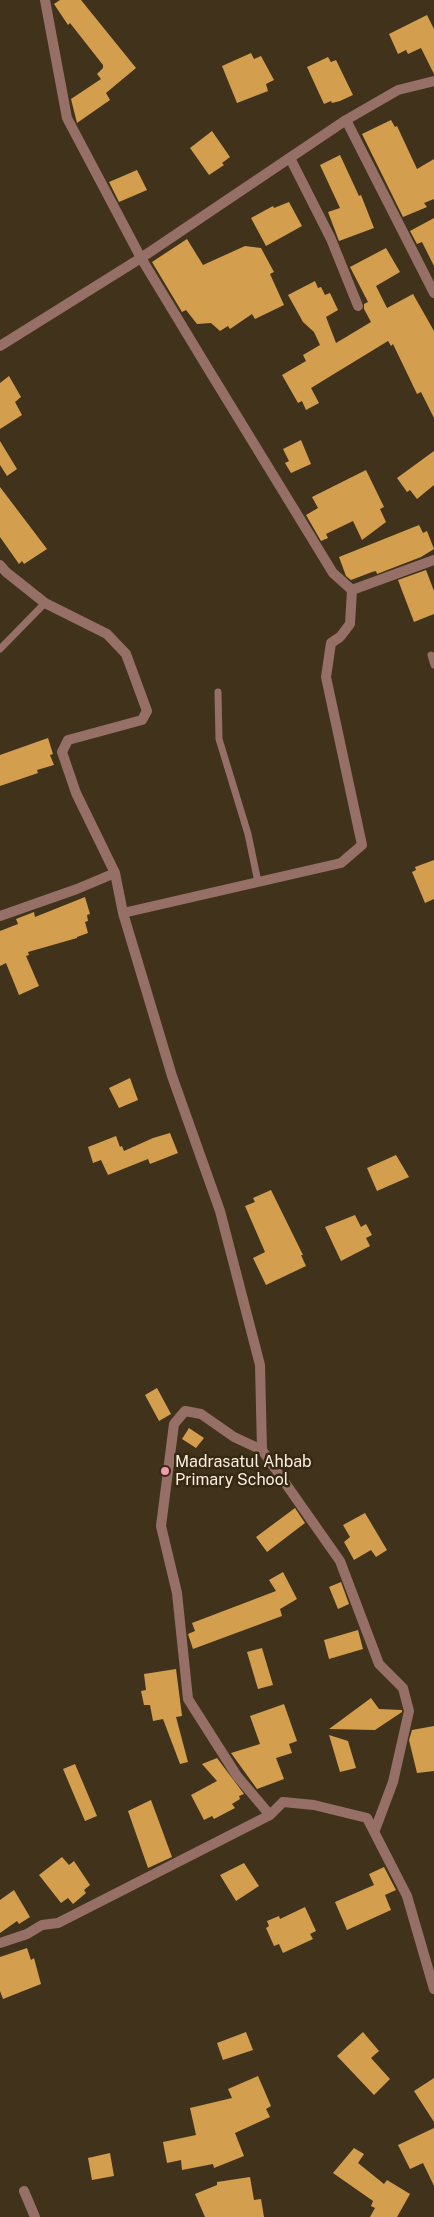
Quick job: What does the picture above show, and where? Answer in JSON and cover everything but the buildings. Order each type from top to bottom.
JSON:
[{"type":"street","points":[[46,0],[66,118],[141,258],[332,573],[352,590]]},
{"type":"street","points":[[0,346],[141,258],[346,120],[398,90],[434,81]]},
{"type":"street","points":[[346,120],[434,293]]},
{"type":"street","points":[[290,158],[332,239],[358,306]]},
{"type":"street","points":[[352,590],[434,560]]},
{"type":"street","points":[[0,565],[6,572],[45,602],[107,634],[126,654],[147,711],[142,720],[68,740],[62,752],[76,793],[115,873],[123,913],[172,1076],[220,1211],[260,1365],[262,1450]]},
{"type":"street","points":[[123,913],[340,863],[362,845],[326,677],[331,642],[340,637],[350,624],[352,590]]},
{"type":"street","points":[[0,916],[77,889],[115,873]]},
{"type":"street","points":[[270,1815],[237,1776],[188,1699],[177,1593],[161,1526],[174,1424],[184,1411],[201,1414],[234,1437],[262,1450],[340,1561],[379,1664],[403,1688],[409,1712],[393,1782],[375,1830]]},
{"type":"street","points":[[0,1943],[27,1934],[42,1925],[58,1923],[270,1815],[283,1802],[314,1805],[367,1818],[375,1830],[407,1896],[434,1988]]},
{"type":"street","points":[[24,2190],[35,2217]]},
{"type":"lane","points":[[0,649],[45,602]]},
{"type":"lane","points":[[432,655],[434,665]]},
{"type":"lane","points":[[218,692],[219,739],[248,834],[258,882]]},
{"type":"place","name":"Madrasatul Ahbab Primary School","points":[[165,1471]]}]
